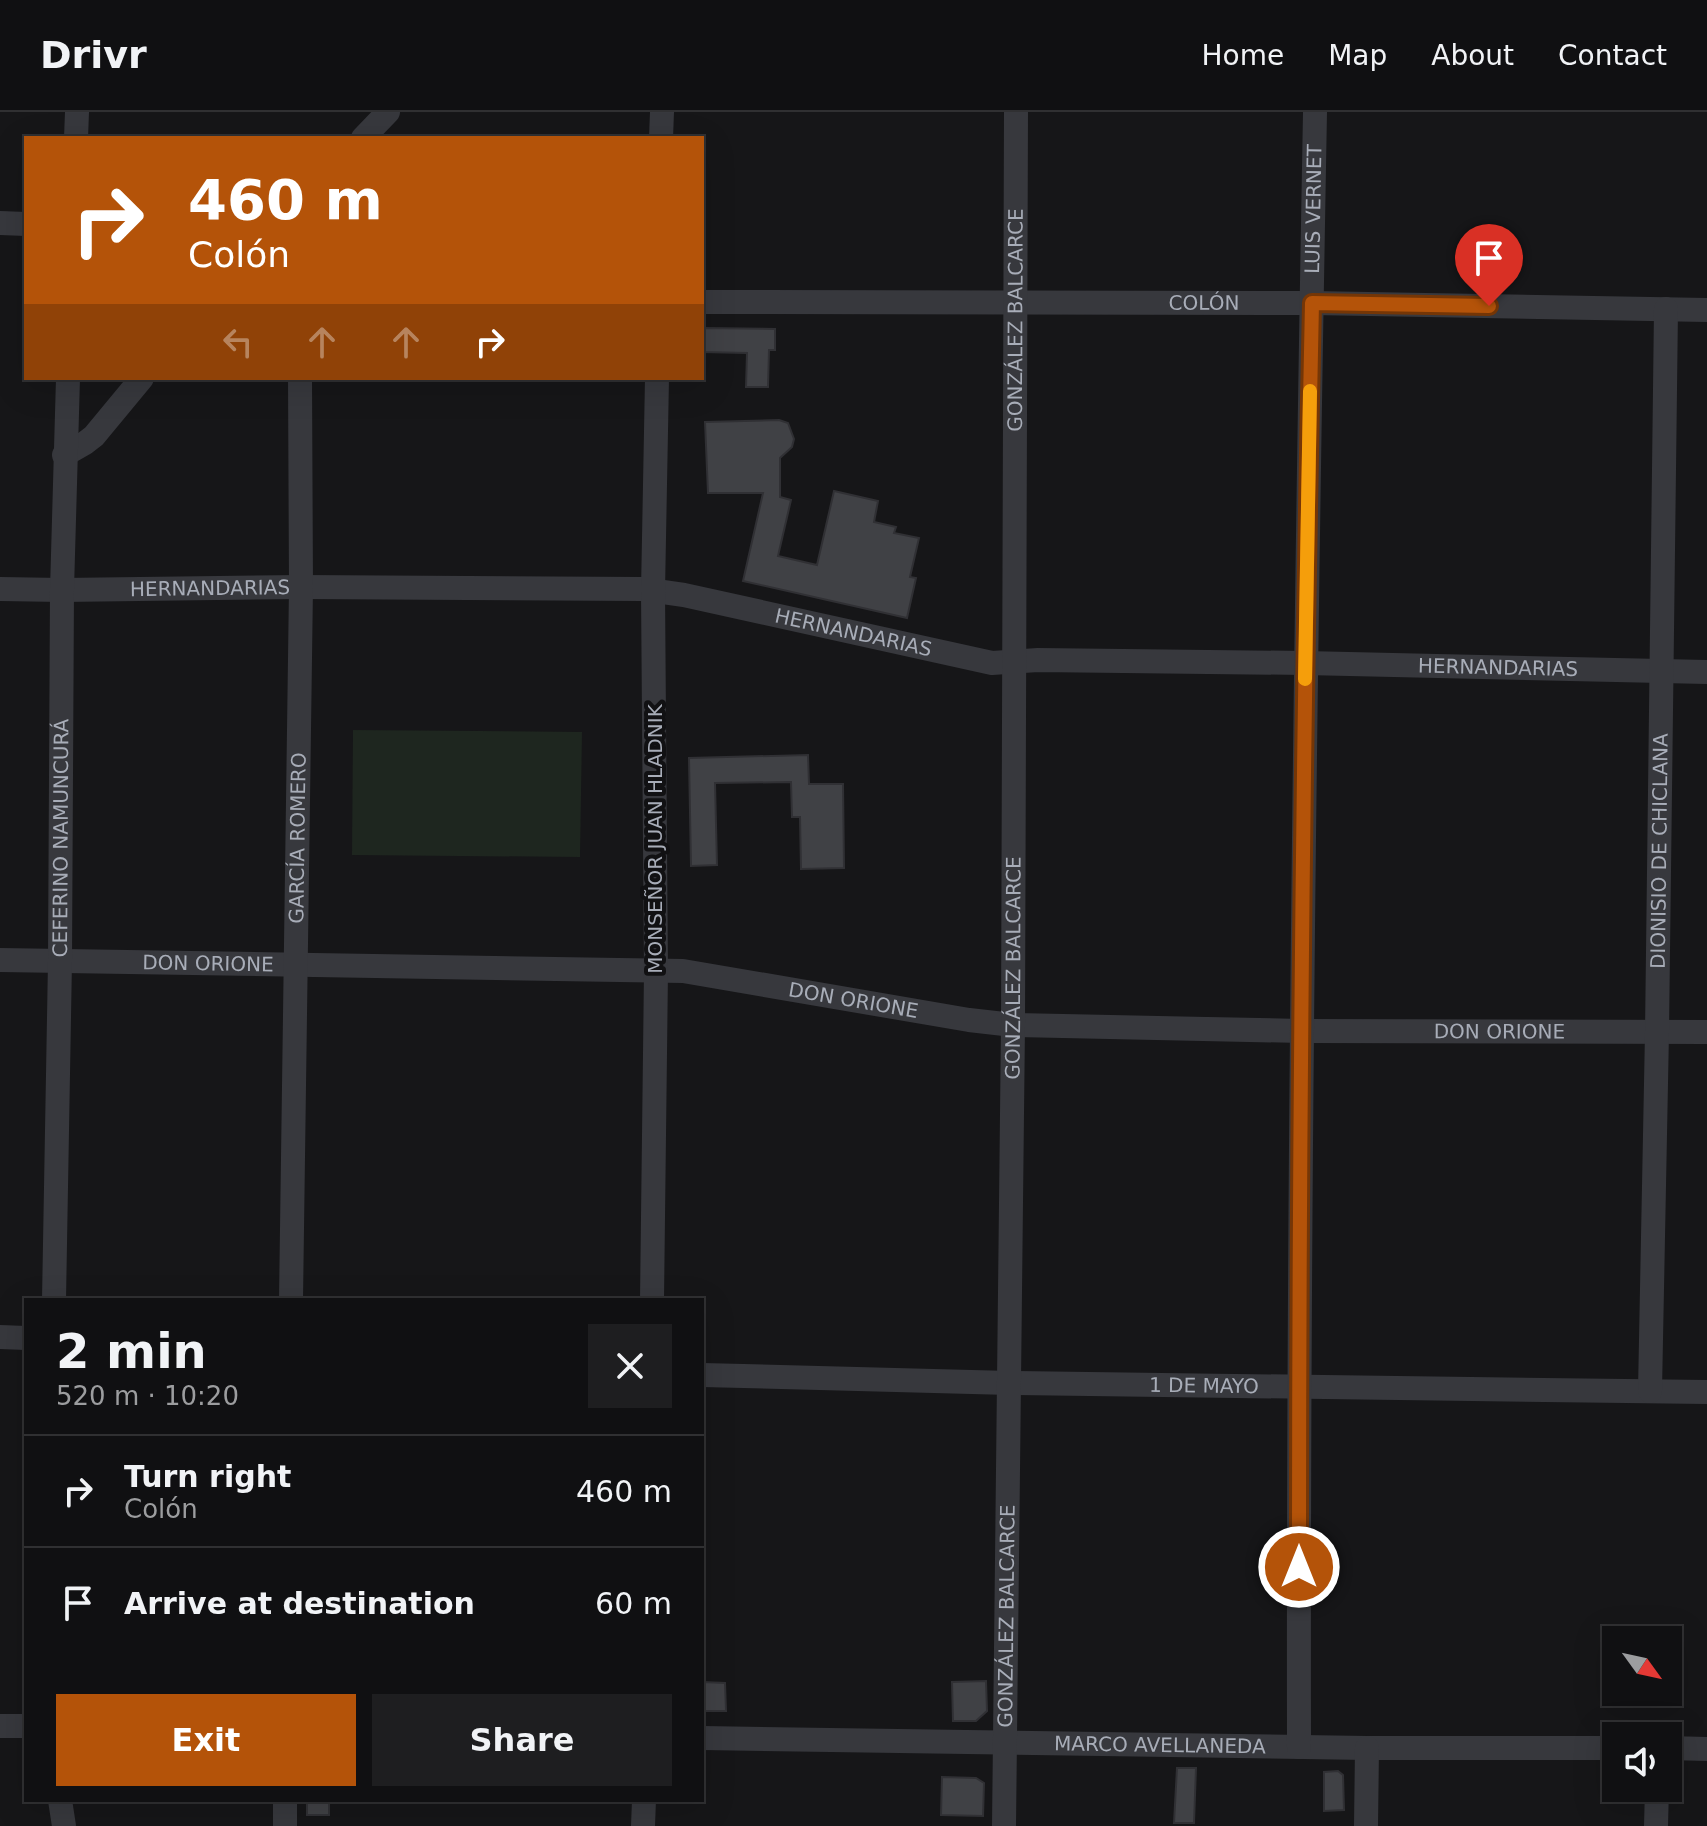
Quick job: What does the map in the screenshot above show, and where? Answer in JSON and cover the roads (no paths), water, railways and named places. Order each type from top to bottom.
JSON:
[{"type":"street","points":[[76,136],[77,112]]},
{"type":"street","points":[[365,136],[388,112]]},
{"type":"street","points":[[661,136],[662,112]]},
{"type":"street","name":"GONZÁLEZ BALCARCE","points":[[1004,1826],[1013,1025],[1016,112]]},
{"type":"street","name":"LUIS VERNET","points":[[1299,1747],[1298,1387],[1305,663],[1315,112]]},
{"type":"street","points":[[0,223],[24,224]]},
{"type":"street","name":"COLÓN","points":[[704,302],[1312,303],[1707,310]]},
{"type":"street","name":"DIONISIO DE CHICLANA","points":[[1650,1391],[1666,309]]},
{"type":"street","name":"CEFERINO NAMUNCURÁ","points":[[54,1298],[64,455],[68,380]]},
{"type":"street","points":[[64,455],[94,436],[140,380]]},
{"type":"street","name":"GARCÍA ROMERO","points":[[291,1298],[301,587],[300,380]]},
{"type":"street","name":"MONSEÑOR JUAN HLADNIK","points":[[652,1298],[656,971],[653,591],[657,380]]},
{"type":"street","name":"HERNANDARIAS","points":[[0,589],[642,589],[684,595],[992,663],[1038,660],[1305,663],[1707,672]]},
{"type":"street","name":"DON ORIONE","points":[[0,960],[683,971],[1013,1025],[1302,1031],[1707,1032]]},
{"type":"street","points":[[0,1337],[24,1338]]},
{"type":"street","name":"1 DE MAYO","points":[[704,1375],[1010,1383],[1707,1392]]},
{"type":"street","points":[[0,1726],[24,1726]]},
{"type":"street","name":"MARCO AVELLANEDA","points":[[704,1738],[1367,1748],[1602,1748]]},
{"type":"street","points":[[1366,1826],[1367,1748]]},
{"type":"street","points":[[1682,1748],[1707,1749]]},
{"type":"street","points":[[60,1802],[64,1826]]},
{"type":"street","points":[[285,1802],[285,1826]]},
{"type":"street","points":[[643,1826],[644,1802]]},
{"type":"street","points":[[1656,1826],[1657,1802]]}]
